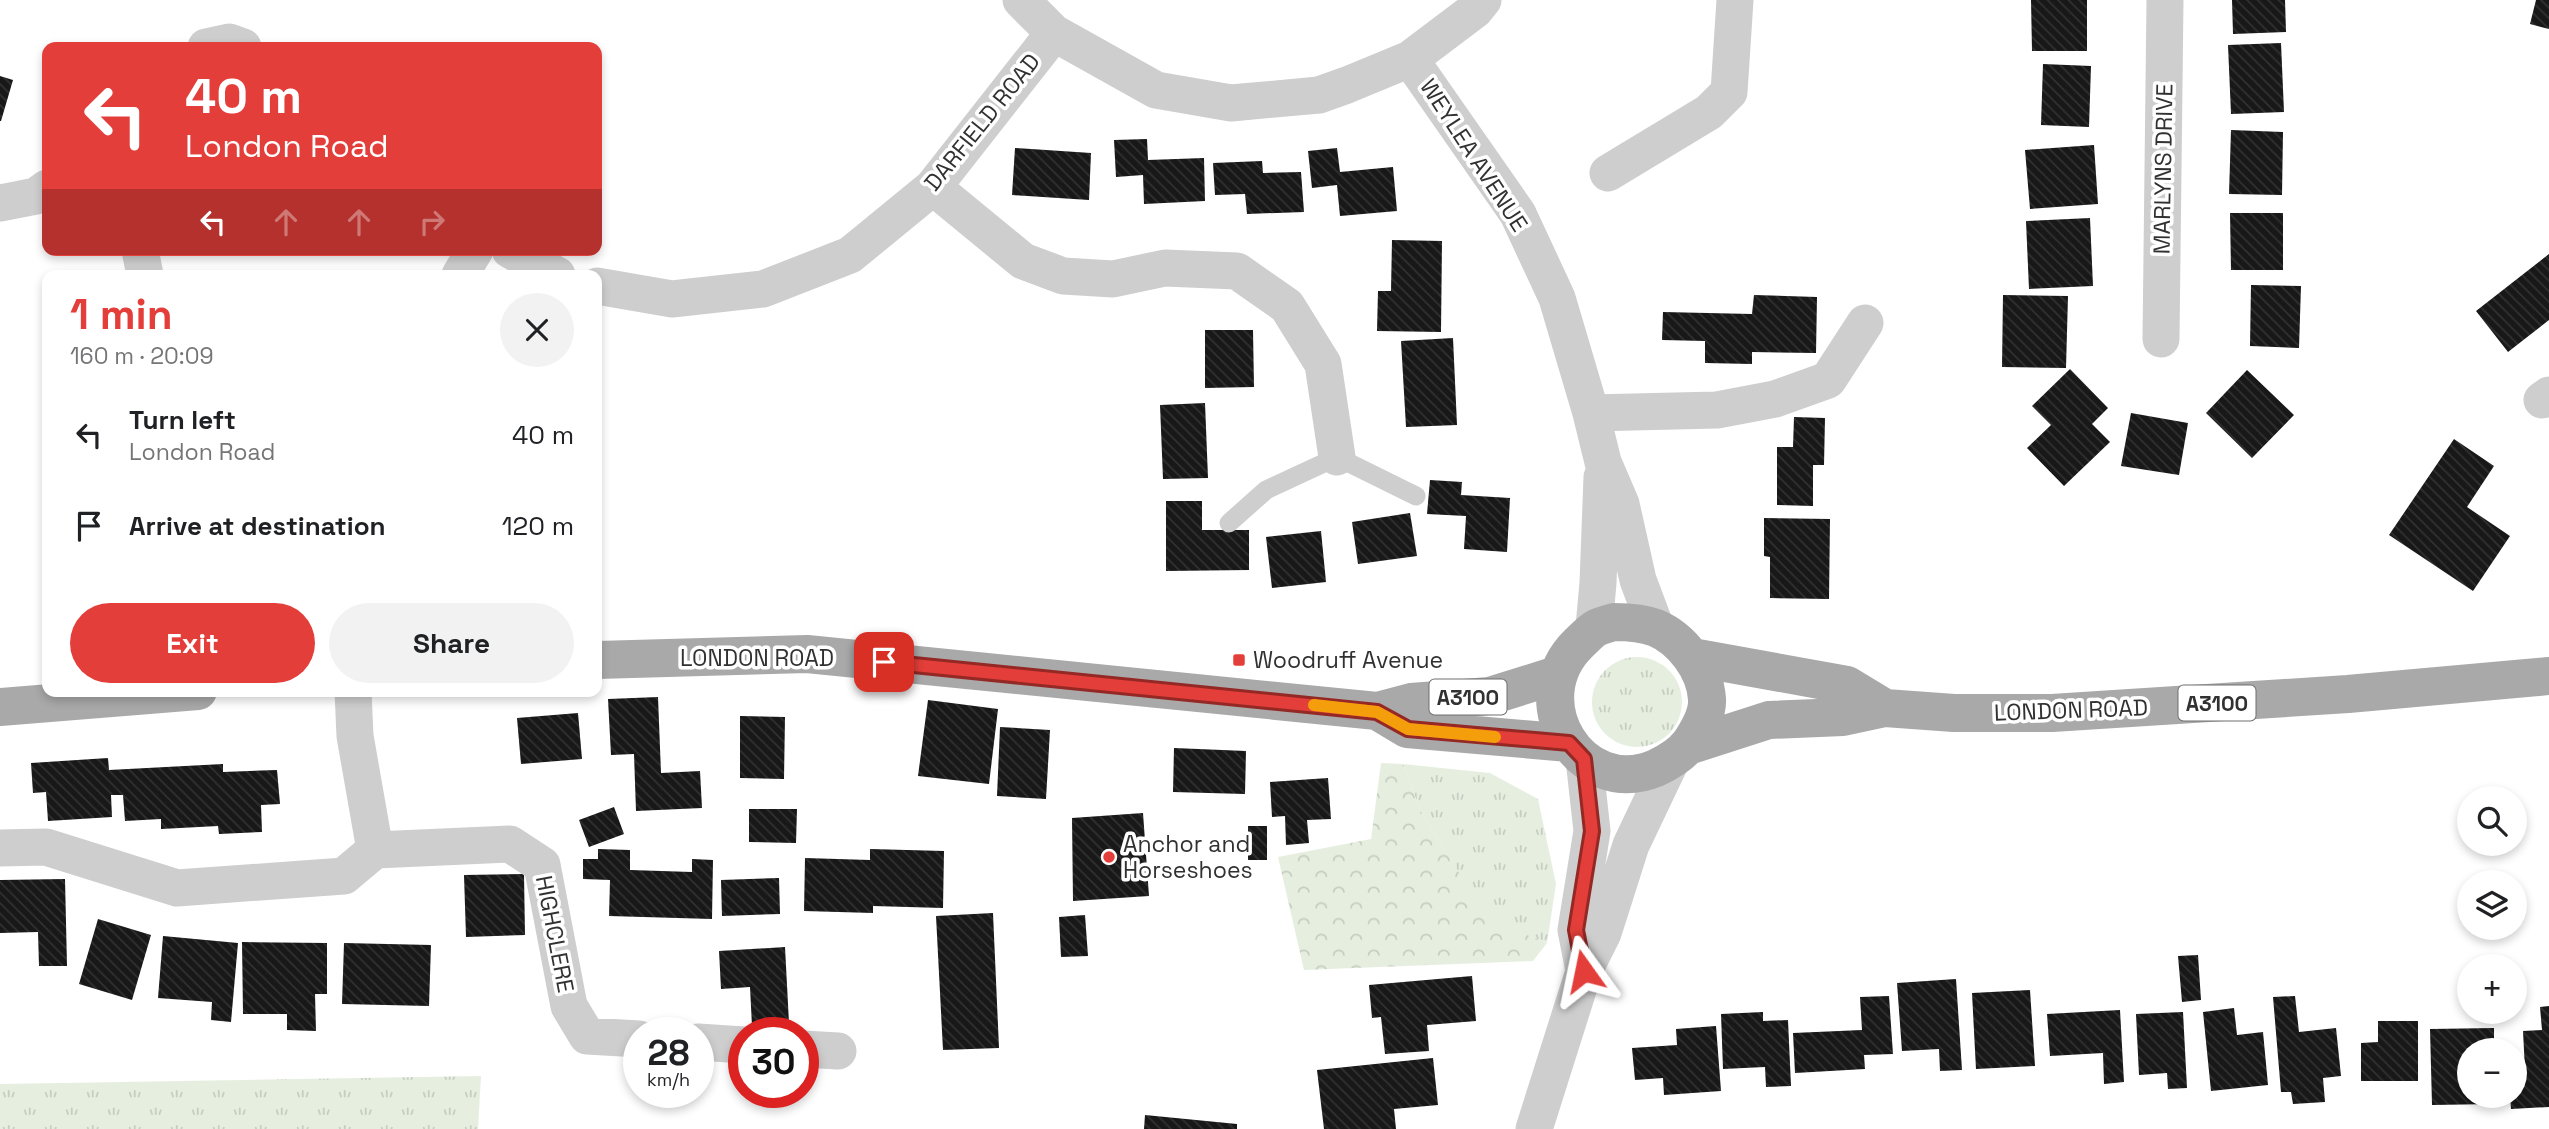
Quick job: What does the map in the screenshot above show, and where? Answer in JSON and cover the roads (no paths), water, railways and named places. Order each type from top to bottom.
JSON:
[{"type":"main road","points":[[1614,622],[1633,622],[1656,628],[1676,640],[1692,657],[1707,699],[1701,724],[1679,754],[1639,775],[1621,775],[1576,751],[1558,724],[1554,699],[1557,676],[1569,653],[1594,628],[1614,622]]},
{"type":"main road","name":"LONDON ROAD","points":[[602,660],[807,654],[1377,712],[1411,702],[1490,695],[1557,676]]},
{"type":"main road","name":"LONDON ROAD","points":[[1692,657],[1847,685],[1885,708]]},
{"type":"main road","name":"LONDON ROAD","points":[[1679,754],[1769,720],[1843,717],[1885,708],[1954,713],[2052,713],[2348,694],[2549,676]]},
{"type":"main road","points":[[0,706],[119,697]]},
{"type":"main road","name":"LONDON ROAD","points":[[1377,712],[1408,729],[1576,751]]},
{"type":"street","points":[[1021,0],[1054,33],[1156,90],[1231,103],[1319,95],[1410,59]]},
{"type":"street","name":"WEYLEA AVENUE","points":[[1483,0],[1475,10],[1410,59],[1518,214],[1557,298],[1603,462],[1620,504],[1638,580],[1656,628]]},
{"type":"street","points":[[1608,173],[1709,112],[1729,92],[1735,0]]},
{"type":"street","name":"MARLYNS DRIVE","points":[[2161,339],[2165,0]]},
{"type":"street","name":"DARFIELD ROAD","points":[[602,287],[672,299],[762,289],[850,255],[933,187],[1054,33]]},
{"type":"street","points":[[933,187],[1023,261],[1063,276],[1113,279],[1165,268],[1237,271],[1287,306],[1323,364],[1337,457]]},
{"type":"street","points":[[0,203],[36,196],[42,192]]},
{"type":"street","points":[[521,256],[548,270]]},
{"type":"street","points":[[1591,413],[1717,410],[1775,399],[1828,380],[1865,323]]},
{"type":"street","name":"WEYLEA AVENUE","points":[[1594,628],[1603,462]]},
{"type":"street","points":[[0,848],[46,847],[177,888],[344,876],[375,849],[355,736],[353,697]]},
{"type":"street","points":[[1576,751],[1592,831],[1576,930],[1584,971]]},
{"type":"street","points":[[1534,1129],[1584,971],[1603,933],[1631,845],[1679,754]]},
{"type":"street","name":"HIGHCLERE","points":[[375,849],[510,844],[542,865],[569,1006],[587,1035],[623,1038]]},
{"type":"lane","points":[[1229,523],[1266,490],[1337,457],[1416,496]]},
{"type":"place","name":"Woodruff Avenue","points":[[1239,660]]},
{"type":"place","name":"Anchor and Horseshoes","points":[[1109,857]]}]
